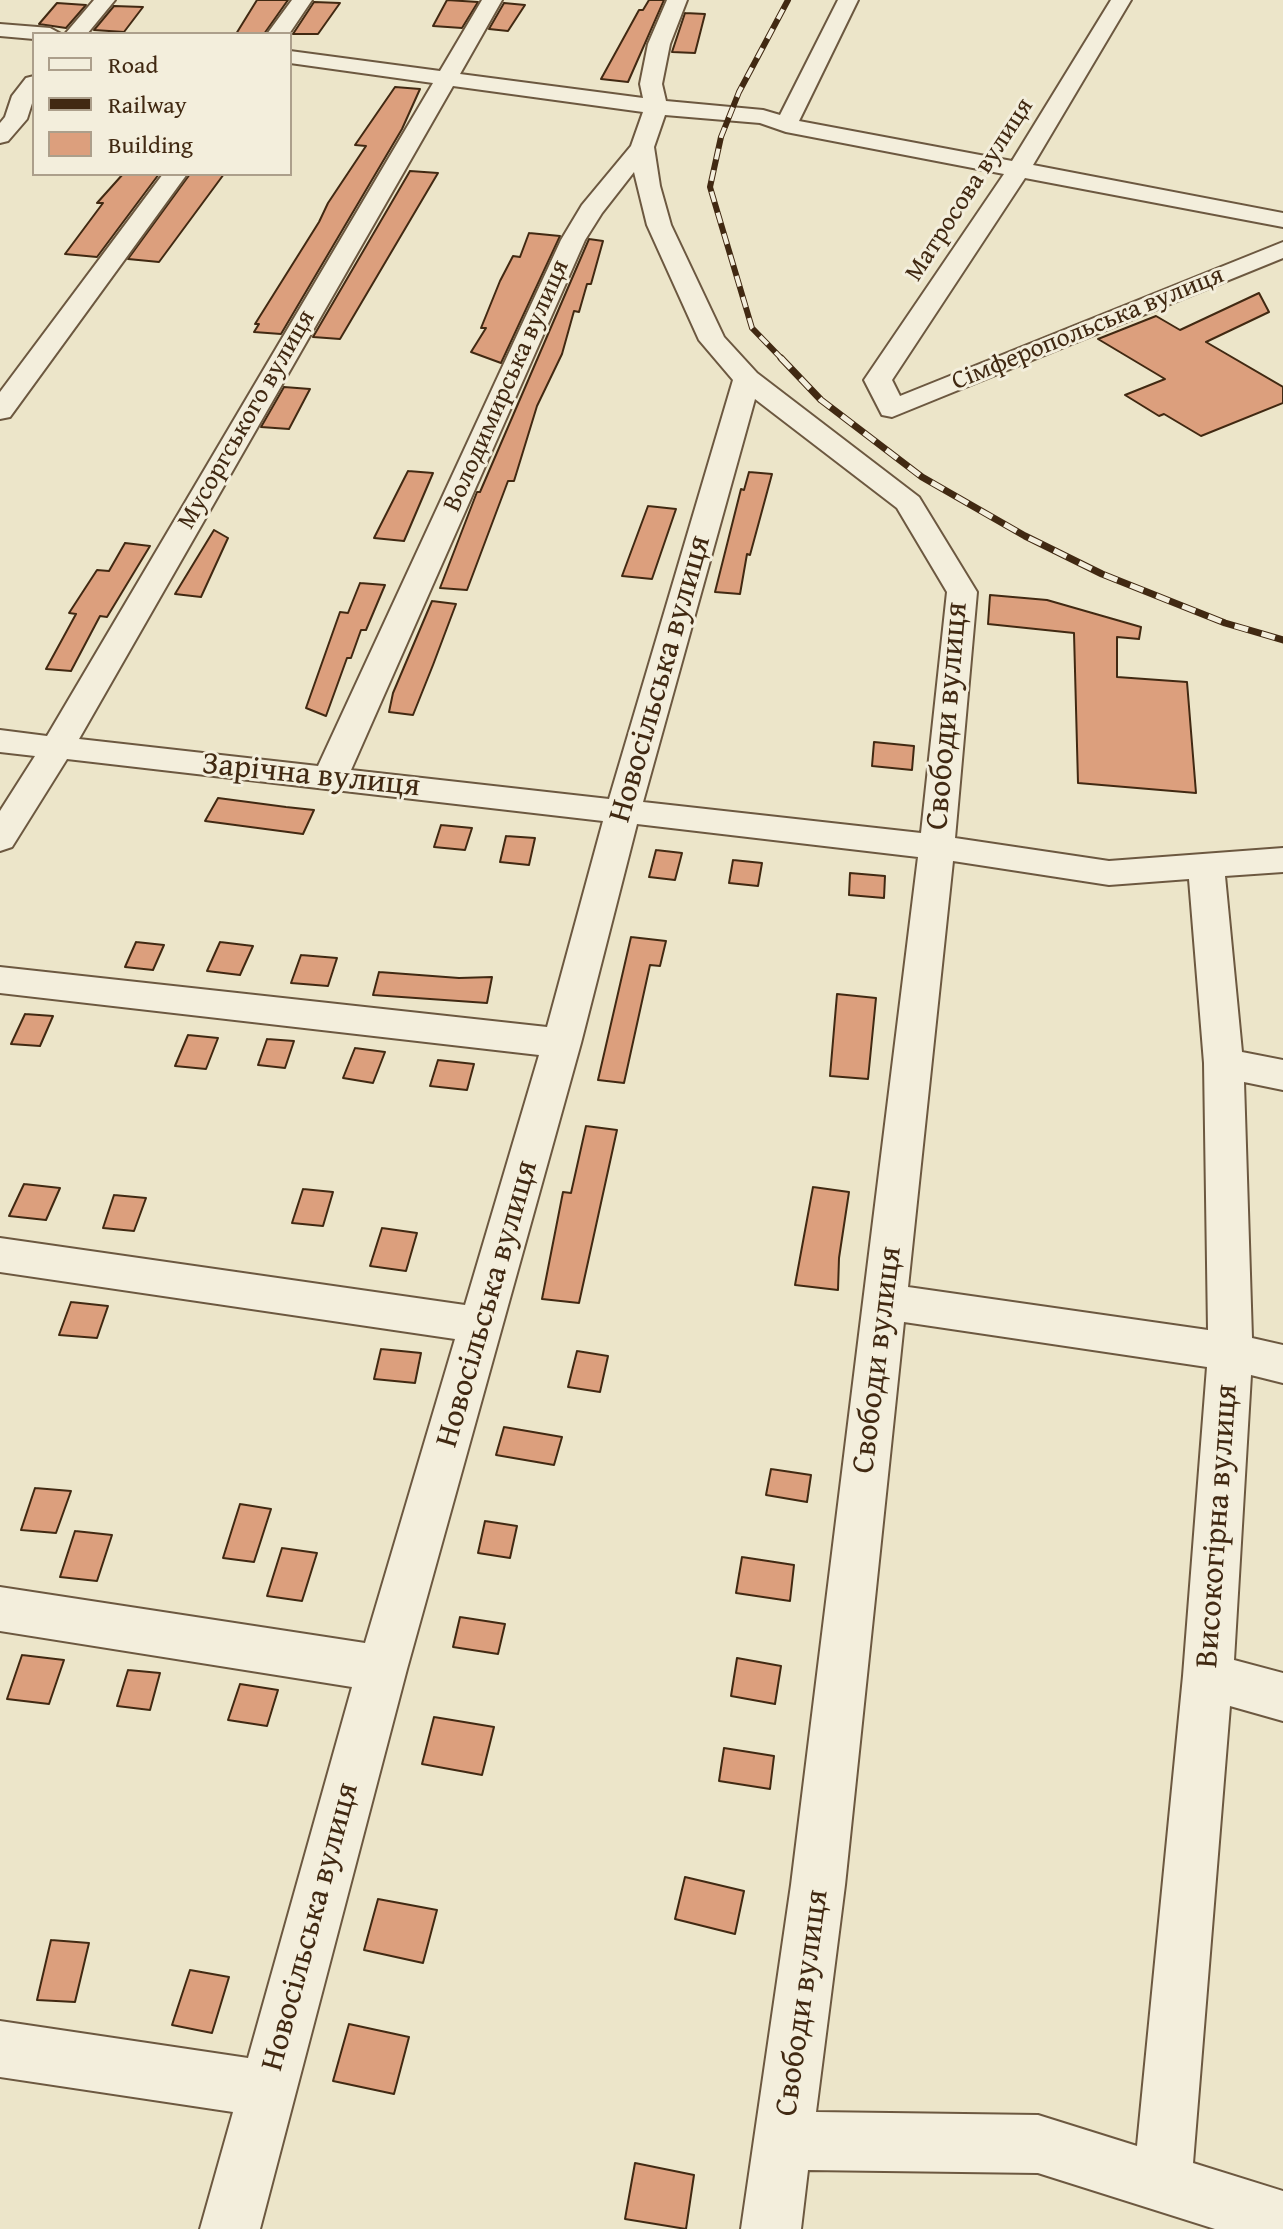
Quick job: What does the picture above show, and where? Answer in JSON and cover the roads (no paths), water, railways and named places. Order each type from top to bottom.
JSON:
[{"type":"street","points":[[78,32],[105,0]]},
{"type":"street","points":[[279,32],[302,0]]},
{"type":"street","name":"Мусоргського вулиця","points":[[0,839],[57,748],[492,0]]},
{"type":"street","name":"Володимирська вулиця","points":[[330,778],[573,240],[591,210],[642,147],[656,107],[651,84],[659,44],[677,0]]},
{"type":"street","points":[[786,125],[848,0]]},
{"type":"street","name":"Матросова вулиця","points":[[892,409],[878,380],[1018,170],[1121,0]]},
{"type":"street","points":[[0,30],[32,33]]},
{"type":"street","points":[[292,57],[656,107],[763,117],[786,125],[1283,220]]},
{"type":"street","points":[[0,108],[28,89]]},
{"type":"street","points":[[0,136],[16,119],[28,89]]},
{"type":"street","points":[[642,147],[648,186],[659,225],[695,305],[712,340],[747,379]]},
{"type":"street","points":[[0,411],[174,176]]},
{"type":"street","name":"Сімферопольська вулиця","points":[[892,409],[1283,249]]},
{"type":"street","name":"Свободи вулиця","points":[[747,379],[909,503],[962,592],[937,847],[818,1885],[771,2229]]},
{"type":"street","name":"Новосільська вулиця","points":[[230,2229],[382,1669],[562,1043],[623,811],[747,379]]},
{"type":"street","name":"Зарічна вулиця","points":[[0,741],[937,847],[1109,873],[1283,860]]},
{"type":"street","name":"Високогірна вулиця","points":[[1162,2185],[1208,1676],[1230,1352],[1224,1063],[1206,865]]},
{"type":"street","points":[[0,980],[562,1043]]},
{"type":"street","points":[[1224,1063],[1283,1075]]},
{"type":"street","points":[[0,1255],[482,1325]]},
{"type":"street","points":[[885,1301],[1230,1352],[1283,1364]]},
{"type":"street","points":[[0,1609],[382,1669]]},
{"type":"street","points":[[1208,1676],[1283,1697]]},
{"type":"street","points":[[0,2049],[267,2089]]},
{"type":"street","points":[[784,2141],[1038,2144],[1283,2221]]},
{"type":"railway","points":[[783,360],[752,328],[710,187],[721,137],[739,92],[788,0]]},
{"type":"railway","points":[[781,358],[821,400],[922,477],[1025,536],[1102,574],[1225,623],[1283,640]]}]
